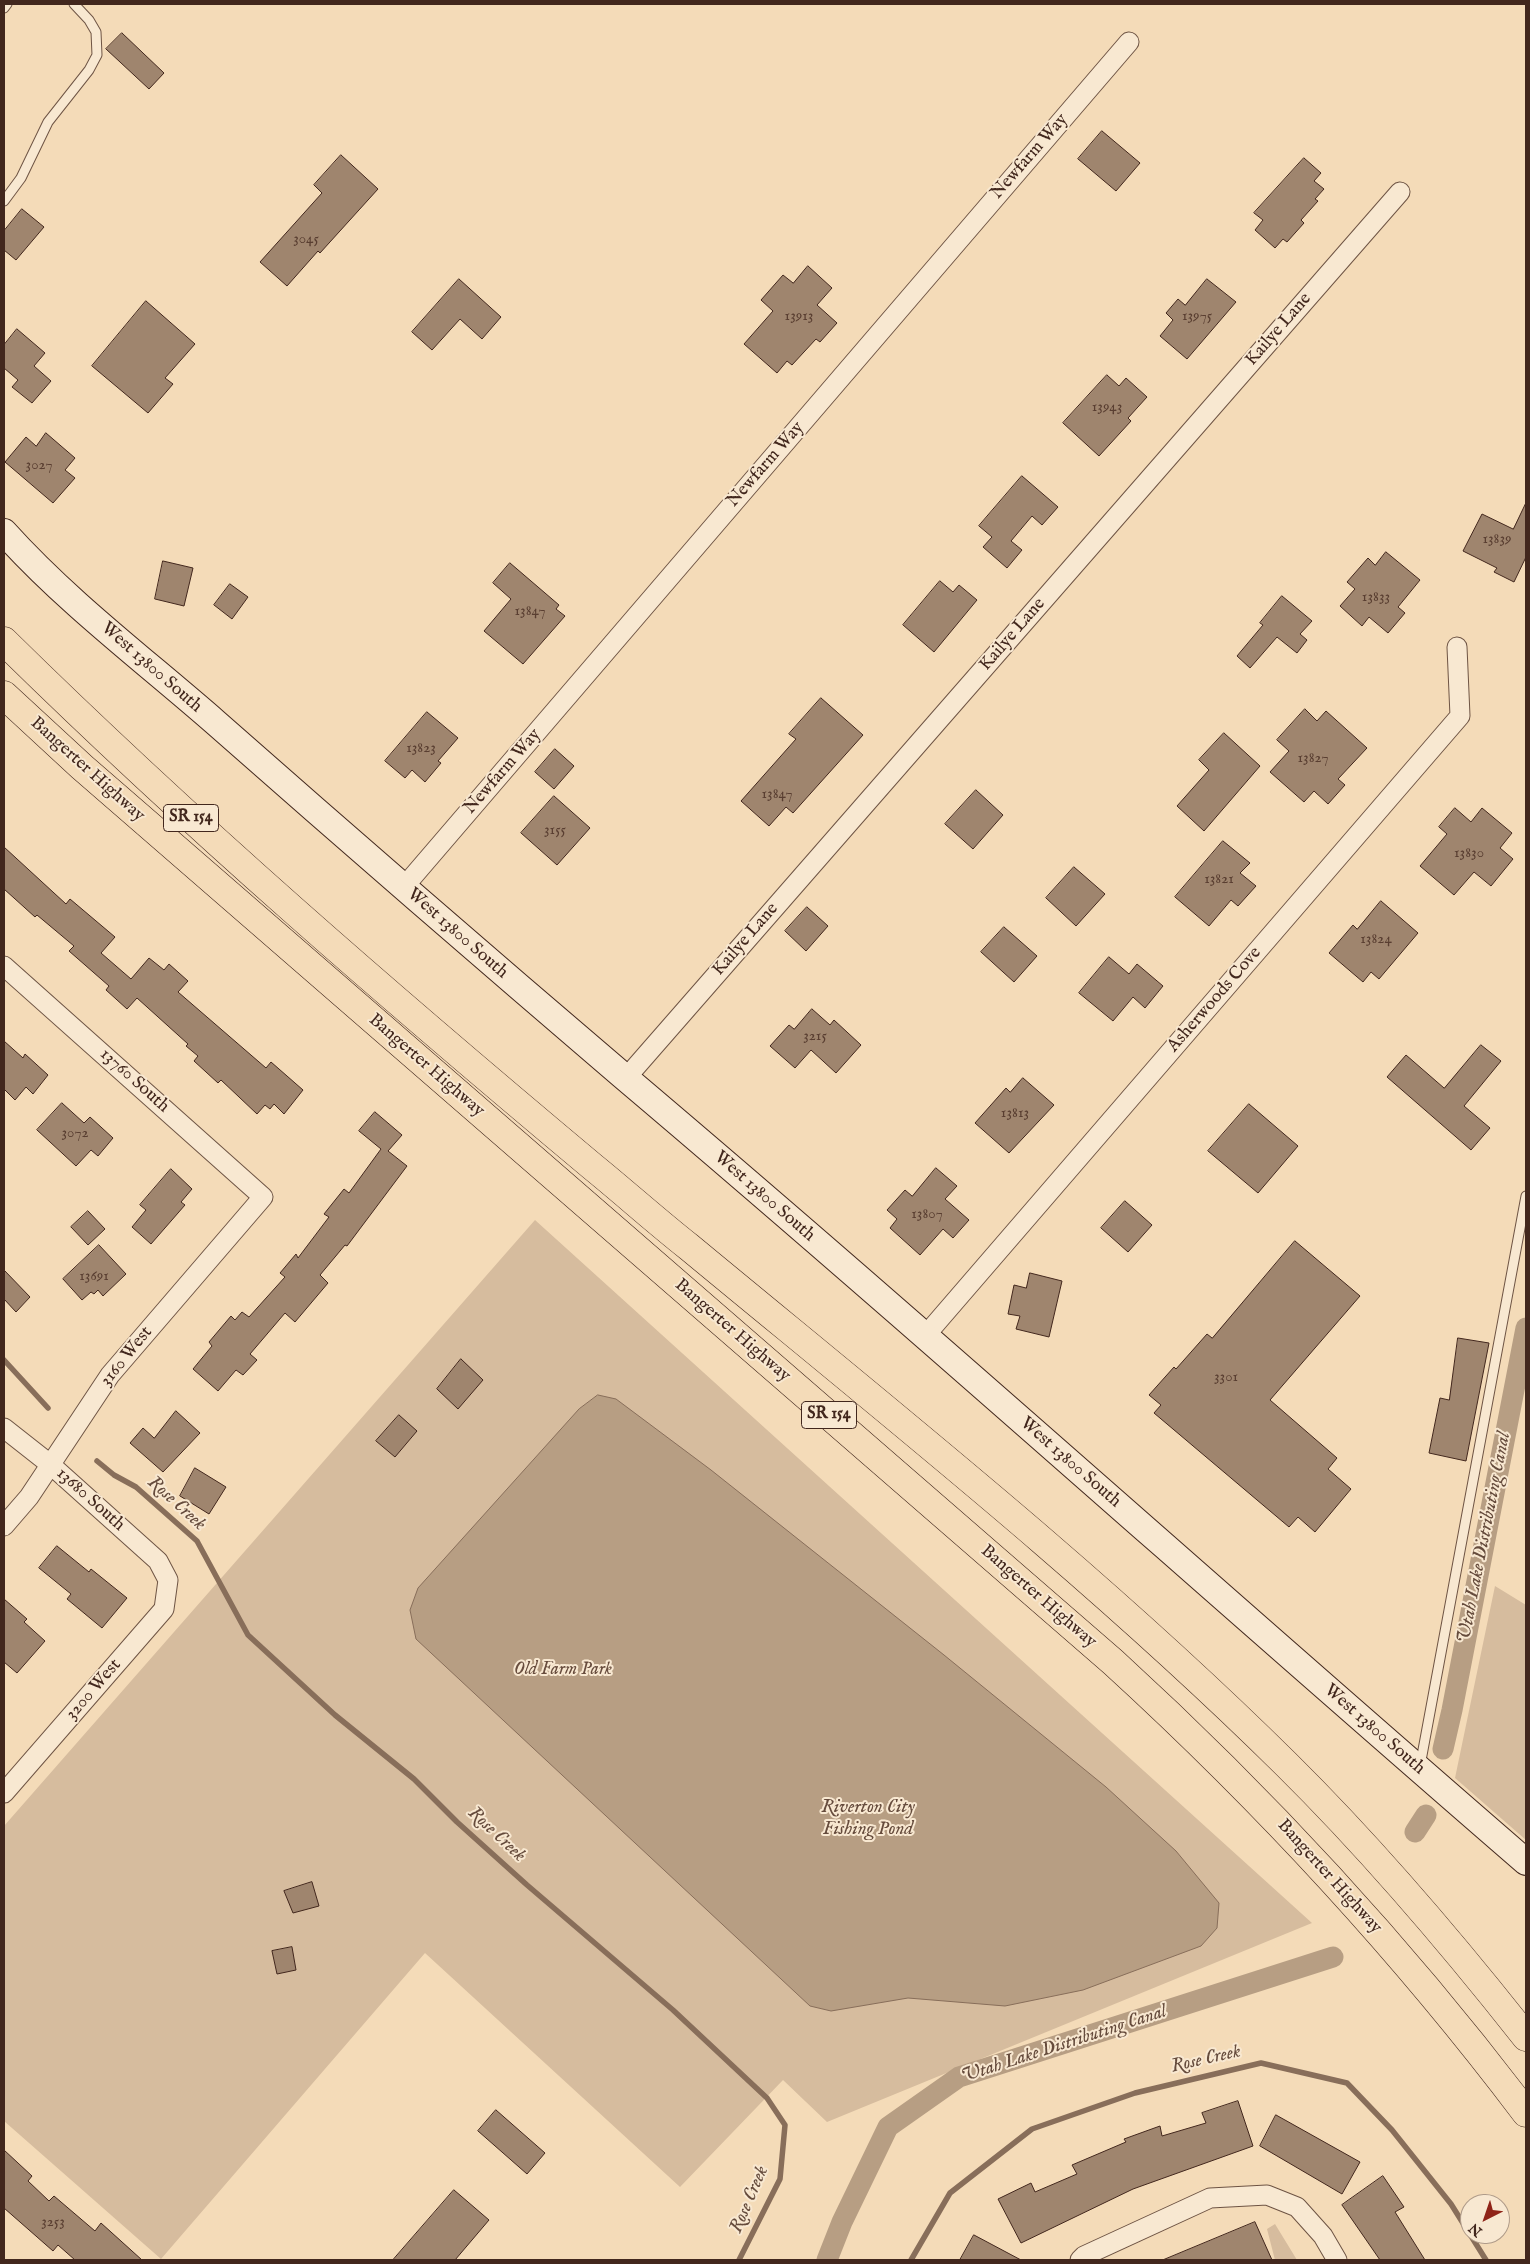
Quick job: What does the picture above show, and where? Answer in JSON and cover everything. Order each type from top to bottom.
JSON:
[{"type":"highway","name":"Bangerter Highway","points":[[4,640],[29,666],[232,856],[357,967],[682,1242],[959,1470],[1185,1668],[1290,1768],[1352,1833],[1447,1940],[1526,2037]]},
{"type":"highway","name":"Bangerter Highway","points":[[4,695],[82,767],[1113,1662],[1168,1712],[1280,1823],[1348,1896],[1452,2018],[1526,2113]]},
{"type":"highway","points":[[4,707],[82,767]]},
{"type":"street","name":"Newfarm Way","points":[[403,888],[1129,42]]},
{"type":"street","name":"Kailye Lane","points":[[626,1078],[1400,192]]},
{"type":"street","name":"West 13800 South","points":[[4,532],[62,591],[403,888],[925,1336],[1526,1862]]},
{"type":"street","name":"Asherwoods Cove","points":[[925,1336],[1460,716],[1457,647]]},
{"type":"street","name":"13760 South","points":[[4,966],[263,1197]]},
{"type":"street","name":"3160 West","points":[[4,1526],[29,1497],[110,1375],[263,1197]]},
{"type":"street","name":"13680 South","points":[[4,1428],[9,1430],[51,1465],[158,1561],[168,1580]]},
{"type":"street","name":"3200 West","points":[[4,1793],[164,1610],[168,1580]]},
{"type":"street","points":[[1080,2260],[1084,2256],[1210,2198],[1268,2194],[1297,2207],[1323,2236],[1337,2260]]},
{"type":"lane","points":[[4,8],[7,4]]},
{"type":"lane","points":[[4,201],[21,178],[48,122],[89,70],[97,55],[96,32],[89,20],[74,4]]},
{"type":"lane","points":[[1419,1770],[1526,1196]]},
{"type":"green space","name":"Old Farm Park","points":[[535,1220],[1312,1923],[827,2122],[783,2080],[680,2187],[425,1953],[161,2259],[4,2121],[4,1826]]},
{"type":"green space","points":[[1495,1586],[1526,1605],[1526,1840],[1455,1778]]},
{"type":"green space","points":[[1275,2224],[1297,2260],[1275,2260],[1267,2229]]},
{"type":"water","name":"Riverton City Fishing Pond","points":[[598,1395],[616,1399],[711,1470],[944,1655],[1106,1787],[1176,1851],[1219,1903],[1217,1928],[1201,1946],[1083,1990],[1005,2006],[908,1998],[831,2011],[810,2006],[416,1639],[410,1610],[418,1588],[579,1409]]},
{"type":"building","points":[[122,33],[164,73],[149,89],[106,49]]},
{"type":"building","points":[[1102,131],[1140,163],[1116,191],[1078,159]]},
{"type":"building","points":[[341,155],[378,189],[287,286],[260,262],[322,193],[314,185]]},
{"type":"building","points":[[1304,158],[1321,173],[1314,181],[1324,189],[1315,199],[1318,201],[1301,220],[1304,223],[1287,242],[1283,239],[1275,248],[1255,230],[1263,220],[1254,213]]},
{"type":"building","points":[[22,209],[44,227],[16,260],[4,250],[4,231]]},
{"type":"building","points":[[808,266],[832,288],[817,305],[837,323],[820,342],[816,339],[792,365],[787,361],[777,373],[744,344],[773,311],[761,300],[783,275],[793,283]]},
{"type":"building","points":[[459,279],[501,317],[482,339],[460,319],[432,350],[412,332]]},
{"type":"building","points":[[1207,279],[1236,302],[1187,359],[1160,336],[1173,320],[1166,313],[1178,299],[1185,305]]},
{"type":"building","points":[[146,301],[195,344],[165,378],[173,384],[148,413],[92,366]]},
{"type":"building","points":[[17,329],[45,353],[34,366],[51,381],[32,403],[12,387],[18,380],[4,368],[4,345]]},
{"type":"building","points":[[1107,375],[1119,386],[1126,378],[1147,397],[1128,418],[1131,421],[1099,456],[1063,423]]},
{"type":"building","points":[[46,433],[75,458],[65,470],[75,478],[53,503],[5,462],[26,437],[36,446]]},
{"type":"building","points":[[1022,476],[1058,507],[1042,525],[1032,516],[1011,541],[1022,550],[1007,568],[983,547],[992,537],[979,526]]},
{"type":"building","points":[[1526,503],[1526,557],[1514,582],[1494,572],[1497,568],[1463,551],[1482,514],[1513,529]]},
{"type":"building","points":[[1386,552],[1420,580],[1398,607],[1405,613],[1388,633],[1369,617],[1362,626],[1340,606],[1355,589],[1347,582],[1368,558],[1375,565]]},
{"type":"building","points":[[163,561],[193,568],[184,606],[155,599]]},
{"type":"building","points":[[510,563],[559,605],[556,609],[565,616],[523,664],[484,631],[511,599],[493,583]]},
{"type":"building","points":[[940,581],[953,592],[959,585],[977,600],[934,652],[903,625]]},
{"type":"building","points":[[230,584],[248,597],[232,619],[214,605]]},
{"type":"building","points":[[1282,596],[1312,621],[1300,634],[1307,640],[1297,653],[1277,637],[1250,668],[1237,656],[1263,625],[1260,623]]},
{"type":"building","points":[[821,698],[863,735],[793,813],[786,807],[769,826],[741,801],[796,739],[789,734]]},
{"type":"building","points":[[1305,709],[1317,721],[1326,711],[1367,748],[1338,779],[1345,785],[1328,804],[1314,791],[1304,802],[1270,772],[1289,751],[1277,740]]},
{"type":"building","points":[[427,712],[458,738],[438,761],[441,763],[425,782],[412,770],[405,778],[385,761]]},
{"type":"building","points":[[1224,733],[1260,766],[1204,831],[1177,806],[1209,770],[1199,760]]},
{"type":"building","points":[[555,749],[574,766],[554,789],[535,772]]},
{"type":"building","points":[[976,790],[1003,815],[973,849],[945,824]]},
{"type":"building","points":[[554,796],[590,828],[557,865],[521,833]]},
{"type":"building","points":[[1455,808],[1471,822],[1482,808],[1512,833],[1500,848],[1513,859],[1491,886],[1474,872],[1454,895],[1420,866],[1447,834],[1439,827]]},
{"type":"building","points":[[1223,841],[1250,863],[1240,873],[1256,886],[1238,906],[1231,900],[1209,926],[1175,897]]},
{"type":"building","points":[[4,847],[66,904],[70,899],[115,937],[101,953],[131,979],[149,958],[164,970],[169,964],[188,981],[178,992],[266,1068],[271,1062],[303,1090],[284,1114],[274,1104],[270,1109],[265,1105],[257,1114],[221,1080],[218,1083],[194,1061],[198,1056],[186,1046],[188,1044],[137,998],[127,1009],[106,990],[109,986],[69,951],[74,946],[37,915],[35,917],[4,889]]},
{"type":"building","points":[[1074,867],[1105,894],[1076,926],[1046,898]]},
{"type":"building","points":[[1381,901],[1418,933],[1379,979],[1371,972],[1363,982],[1329,953],[1353,925],[1357,929]]},
{"type":"building","points":[[807,907],[828,926],[806,951],[785,931]]},
{"type":"building","points":[[1004,927],[1037,956],[1014,982],[981,952]]},
{"type":"building","points":[[1109,957],[1129,974],[1137,964],[1163,986],[1145,1008],[1133,997],[1113,1021],[1079,993]]},
{"type":"building","points":[[812,1009],[830,1025],[834,1020],[861,1045],[836,1073],[811,1050],[795,1068],[770,1046],[789,1025],[794,1029]]},
{"type":"building","points":[[4,1041],[23,1058],[25,1054],[48,1075],[33,1094],[26,1087],[15,1100],[4,1089]]},
{"type":"building","points":[[1481,1045],[1501,1061],[1464,1106],[1490,1128],[1471,1150],[1387,1077],[1406,1055],[1444,1088]]},
{"type":"building","points":[[1023,1078],[1054,1105],[1009,1153],[975,1123],[1006,1088],[1010,1092]]},
{"type":"building","points":[[62,1103],[84,1123],[90,1117],[113,1138],[98,1156],[91,1150],[76,1166],[37,1130]]},
{"type":"building","points":[[1249,1104],[1298,1146],[1258,1193],[1208,1151]]},
{"type":"building","points":[[375,1112],[402,1135],[388,1151],[407,1166],[347,1246],[345,1245],[320,1275],[328,1283],[295,1322],[285,1313],[250,1354],[257,1360],[243,1375],[236,1370],[218,1391],[193,1369],[212,1346],[209,1342],[231,1316],[235,1320],[242,1312],[249,1317],[285,1277],[280,1273],[296,1254],[298,1258],[329,1217],[324,1214],[344,1189],[349,1193],[381,1149],[359,1131]]},
{"type":"building","points":[[936,1168],[957,1186],[945,1199],[969,1220],[953,1238],[943,1229],[920,1255],[890,1228],[897,1219],[887,1210],[905,1190],[912,1196]]},
{"type":"building","points":[[171,1169],[192,1189],[181,1202],[185,1205],[151,1244],[132,1227],[146,1210],[140,1205]]},
{"type":"building","points":[[1125,1201],[1152,1225],[1128,1252],[1101,1228]]},
{"type":"building","points":[[88,1211],[105,1229],[88,1245],[71,1227]]},
{"type":"building","points":[[1295,1241],[1360,1296],[1270,1400],[1337,1458],[1328,1469],[1351,1489],[1315,1532],[1298,1517],[1289,1527],[1154,1413],[1161,1405],[1149,1395],[1174,1367],[1176,1369],[1207,1334],[1212,1338]]},
{"type":"building","points":[[99,1245],[126,1274],[103,1296],[98,1290],[94,1294],[91,1292],[82,1300],[63,1279]]},
{"type":"building","points":[[4,1270],[30,1297],[16,1312],[4,1299]]},
{"type":"building","points":[[1030,1273],[1062,1281],[1049,1337],[1016,1329],[1020,1316],[1008,1314],[1014,1285],[1026,1288]]},
{"type":"building","points":[[1458,1338],[1489,1343],[1466,1461],[1429,1453],[1440,1398],[1449,1400]]},
{"type":"building","points":[[461,1359],[483,1380],[458,1409],[437,1389]]},
{"type":"building","points":[[176,1411],[200,1433],[163,1472],[130,1443],[143,1428],[154,1438]]},
{"type":"building","points":[[399,1415],[417,1431],[395,1457],[376,1441]]},
{"type":"building","points":[[195,1468],[226,1487],[209,1514],[180,1496]]},
{"type":"building","points":[[57,1546],[89,1572],[91,1569],[127,1598],[102,1628],[67,1599],[71,1594],[39,1568]]},
{"type":"building","points":[[4,1599],[27,1619],[24,1622],[45,1641],[17,1673],[4,1662]]},
{"type":"building","points":[[312,1882],[319,1906],[293,1913],[284,1891]]},
{"type":"building","points":[[292,1947],[296,1970],[277,1974],[272,1951]]},
{"type":"building","points":[[1238,2101],[1253,2146],[1133,2189],[1021,2243],[998,2199],[1031,2183],[1035,2192],[1077,2174],[1072,2165],[1126,2142],[1124,2139],[1160,2126],[1162,2136],[1206,2123],[1202,2113]]},
{"type":"building","points":[[496,2110],[545,2153],[527,2174],[478,2131]]},
{"type":"building","points":[[1276,2115],[1360,2162],[1342,2194],[1260,2146]]},
{"type":"building","points":[[4,2150],[32,2176],[28,2181],[49,2201],[54,2196],[95,2231],[101,2223],[142,2260],[75,2260],[58,2245],[53,2251],[4,2208]]},
{"type":"building","points":[[1383,2176],[1404,2207],[1395,2212],[1425,2260],[1380,2260],[1342,2205]]},
{"type":"building","points":[[454,2190],[489,2220],[455,2260],[393,2260]]},
{"type":"building","points":[[1255,2222],[1272,2260],[1163,2260]]},
{"type":"building","points":[[974,2235],[1021,2260],[960,2260]]},
{"type":"waterway","name":"Utah Lake Distributing Canal","points":[[1443,1749],[1526,1328]]},
{"type":"waterway","name":"Rose Creek","points":[[4,1360],[48,1408]]},
{"type":"waterway","name":"Rose Creek","points":[[97,1461],[114,1475],[136,1487],[197,1541],[248,1635],[335,1715],[414,1779],[457,1822],[527,1885],[673,2010],[767,2098],[785,2125],[780,2179],[739,2260]]},
{"type":"waterway","name":"Utah Lake Distributing Canal","points":[[1415,1832],[1426,1815]]},
{"type":"waterway","name":"Utah Lake Distributing Canal","points":[[827,2260],[842,2222],[888,2127],[959,2077],[1333,1957]]},
{"type":"waterway","name":"Rose Creek","points":[[911,2260],[950,2193],[1032,2129],[1135,2093],[1261,2063],[1347,2083],[1392,2130],[1451,2204],[1486,2260]]}]
